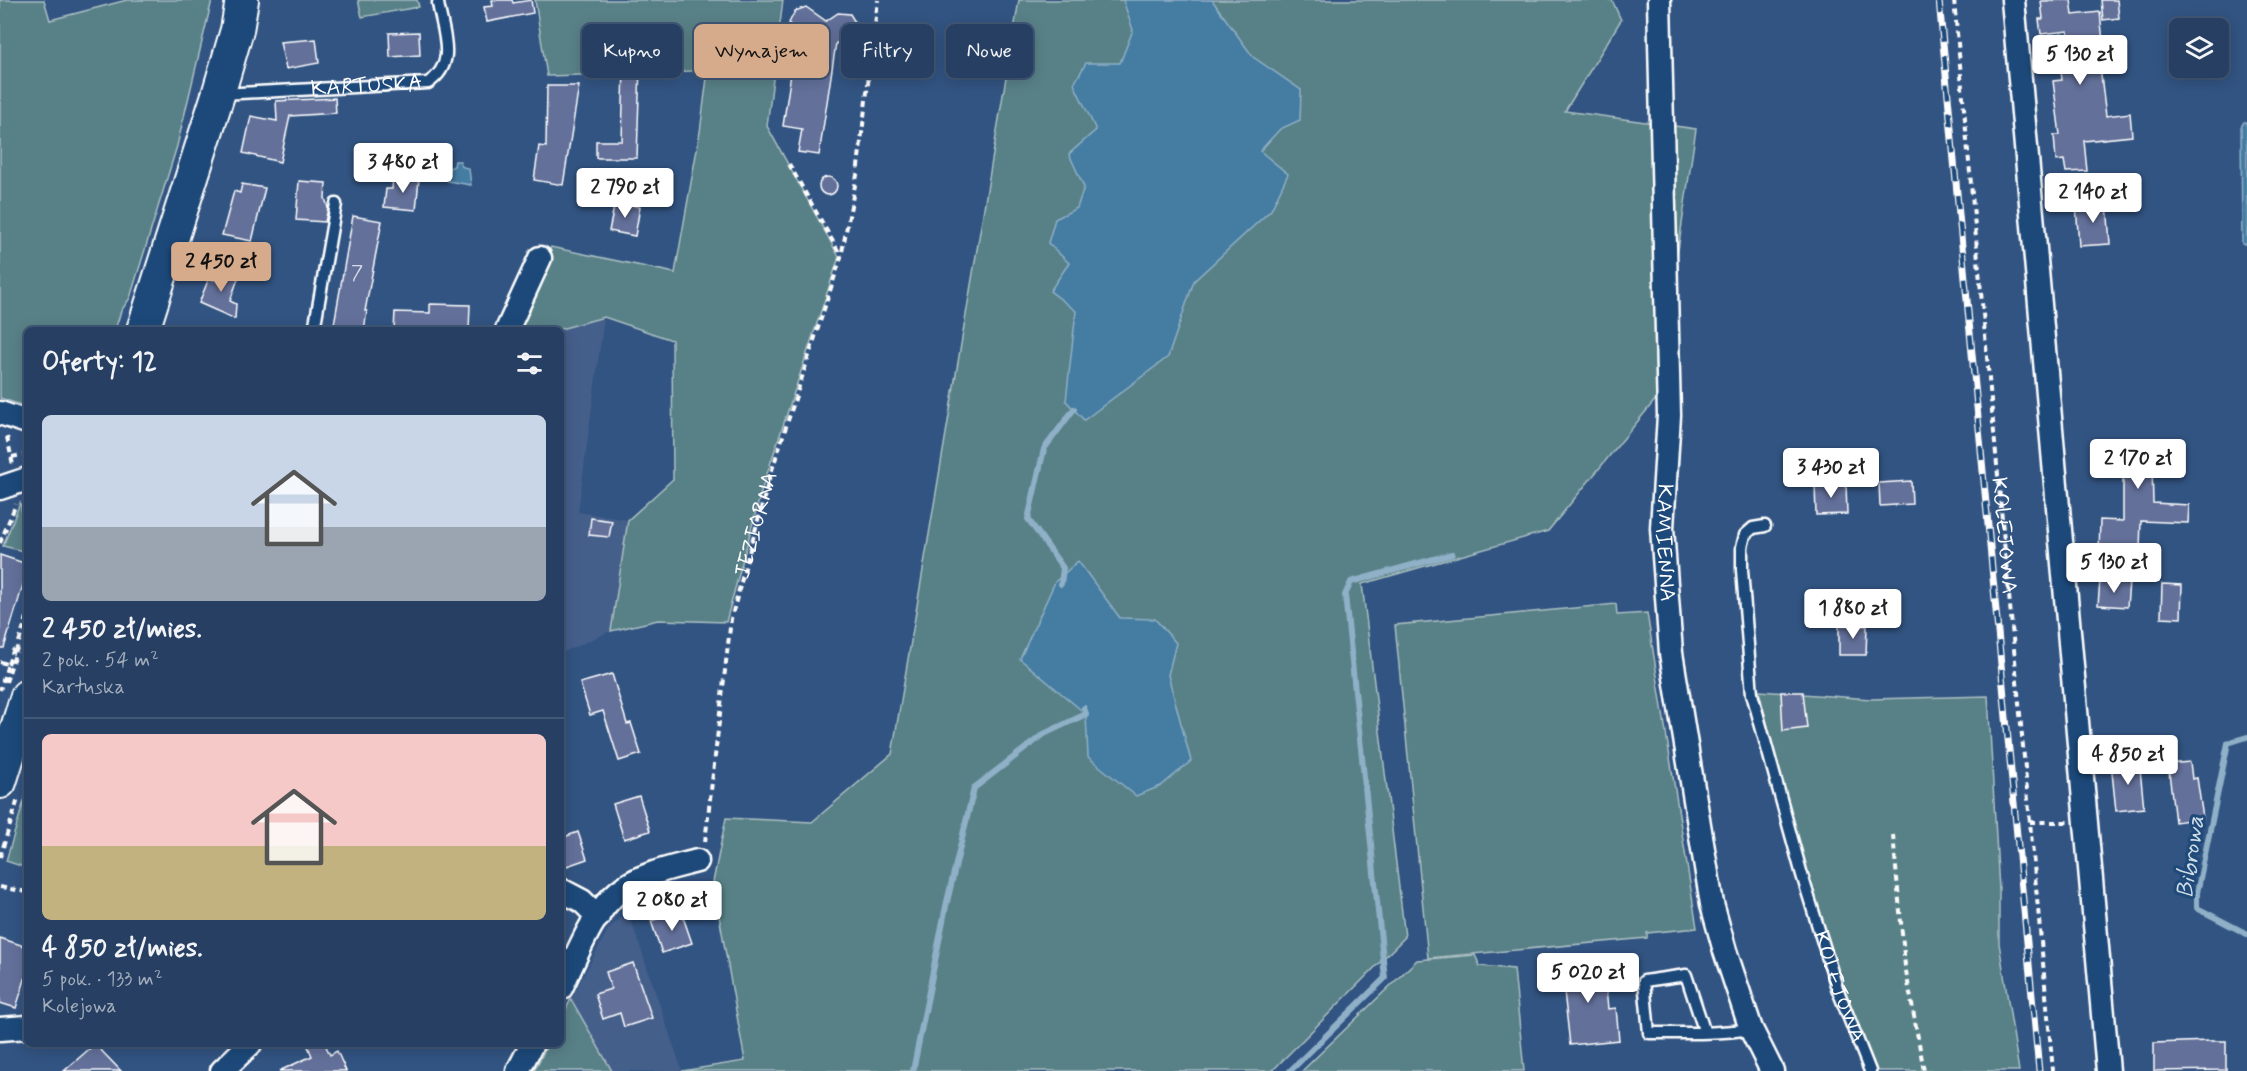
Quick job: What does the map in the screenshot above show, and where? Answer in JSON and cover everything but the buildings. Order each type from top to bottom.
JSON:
[{"type":"main road","points":[[144,327],[218,94],[237,30],[242,0]]},
{"type":"main road","points":[[10,787],[24,712]]},
{"type":"street","name":"KAMIENNA","points":[[1659,0],[1669,415],[1662,528],[1671,653],[1712,904],[1751,1029],[1772,1071]]},
{"type":"street","points":[[2013,0],[2108,1071]]},
{"type":"street","points":[[508,327],[540,258]]},
{"type":"street","points":[[3,423],[24,422]]},
{"type":"street","points":[[564,982],[598,917],[607,903],[621,890],[656,872],[697,861]]},
{"type":"street","points":[[564,892],[582,901],[598,917]]},
{"type":"street","points":[[0,1029],[24,1028]]},
{"type":"street","points":[[222,1071],[247,1047]]},
{"type":"street","points":[[518,1071],[530,1047]]},
{"type":"lane","name":"KARTUSKA","points":[[218,94],[428,83],[444,68],[447,57],[438,3]]},
{"type":"lane","points":[[315,327],[336,204]]},
{"type":"lane","name":"KOLEJOWA","points":[[1765,526],[1753,528],[1745,536],[1742,547],[1752,694],[1802,875],[1837,988],[1870,1071]]},
{"type":"lane","points":[[1705,1033],[1686,975],[1644,981],[1649,1033],[1705,1033],[1751,1029]]},
{"type":"path","name":"JEZIORNA","points":[[697,861],[704,847],[710,814],[731,619],[770,476],[841,256],[857,175],[878,0]]},
{"type":"path","name":"KOLEJOWA","points":[[1954,0],[2054,1071]]},
{"type":"path","points":[[789,164],[841,256]]},
{"type":"path","points":[[3,423],[17,488],[24,503]]},
{"type":"path","points":[[12,457],[24,455]]},
{"type":"path","points":[[0,543],[17,488]]},
{"type":"path","points":[[0,690],[24,619]]},
{"type":"path","points":[[0,699],[24,626]]},
{"type":"path","points":[[0,662],[8,664]]},
{"type":"path","points":[[0,856],[10,787]]},
{"type":"path","points":[[2030,822],[2085,822]]},
{"type":"path","points":[[1893,835],[1905,966],[1924,1071]]},
{"type":"path","points":[[0,887],[24,891]]},
{"type":"shaded area","points":[[1123,0],[1212,0],[1253,57],[1301,90],[1300,120],[1280,129],[1260,151],[1288,174],[1271,210],[1194,281],[1168,357],[1084,420],[1066,401],[1076,311],[1050,291],[1069,263],[1048,243],[1055,219],[1077,208],[1084,187],[1069,154],[1096,130],[1074,84],[1086,63],[1120,63],[1133,30]]},
{"type":"shaded area","points":[[2244,122],[2247,122],[2247,244],[2242,244],[2241,127]]},
{"type":"shaded area","points":[[455,161],[460,161],[461,166],[469,169],[471,185],[448,181],[444,177],[445,170],[454,166]]},
{"type":"shaded area","points":[[604,317],[578,512],[628,520],[611,631],[564,652],[564,328]]},
{"type":"shaded area","points":[[1078,561],[1120,618],[1155,619],[1176,643],[1168,675],[1191,761],[1161,786],[1136,796],[1088,757],[1086,714],[1020,659],[1055,582]]},
{"type":"shaded area","points":[[628,911],[682,1071],[612,1071],[571,999],[608,930]]},
{"type":"green space","points":[[0,0],[44,0],[50,20],[127,0],[212,0],[177,146],[130,298],[121,311],[116,327],[24,327],[24,406],[0,398]]},
{"type":"green space","points":[[358,0],[417,0],[419,7],[362,17]]},
{"type":"green space","points":[[535,0],[783,0],[780,24],[694,24],[694,71],[682,72],[682,24],[582,24],[582,75],[547,76]]},
{"type":"green space","points":[[1019,0],[1612,0],[1621,20],[1565,111],[1696,129],[1656,399],[1548,531],[1362,584],[1405,937],[1272,1071],[682,1071],[745,1061],[713,882],[726,818],[812,822],[892,754],[1006,78],[1033,78],[1033,24],[1015,24]]},
{"type":"green space","points":[[707,78],[773,78],[767,126],[839,257],[762,489],[726,622],[658,620],[611,631],[628,520],[673,479],[672,340],[604,317],[564,328],[518,327],[551,247],[675,273],[700,132]]},
{"type":"green space","points":[[20,503],[24,521],[24,551],[3,546]]},
{"type":"green space","points":[[1616,604],[1617,615],[1647,613],[1697,928],[1647,933],[1647,938],[1428,958],[1395,625]]},
{"type":"green space","points":[[1759,691],[1871,699],[1988,696],[1999,890],[1999,943],[2019,1071],[1874,1071],[1810,883]]},
{"type":"green space","points":[[24,801],[24,867],[6,861]]},
{"type":"green space","points":[[1475,955],[1480,966],[1514,969],[1524,1071],[1302,1071],[1417,960]]},
{"type":"green space","points":[[571,999],[612,1071],[534,1071],[546,1047],[564,1047],[564,1013]]},
{"type":"waterway","points":[[1061,584],[1063,568],[1028,519],[1044,449],[1074,409]]},
{"type":"waterway","points":[[1290,1071],[1385,978],[1345,595],[1351,582],[1452,554]]},
{"type":"waterway","points":[[913,1071],[946,906],[974,788],[1044,734],[1086,714],[1084,708]]},
{"type":"waterway","name":"Bibrowa","points":[[2247,737],[2228,743],[2197,893],[2197,908],[2247,934]]},
{"type":"railway","points":[[1939,0],[2039,1071]]}]
